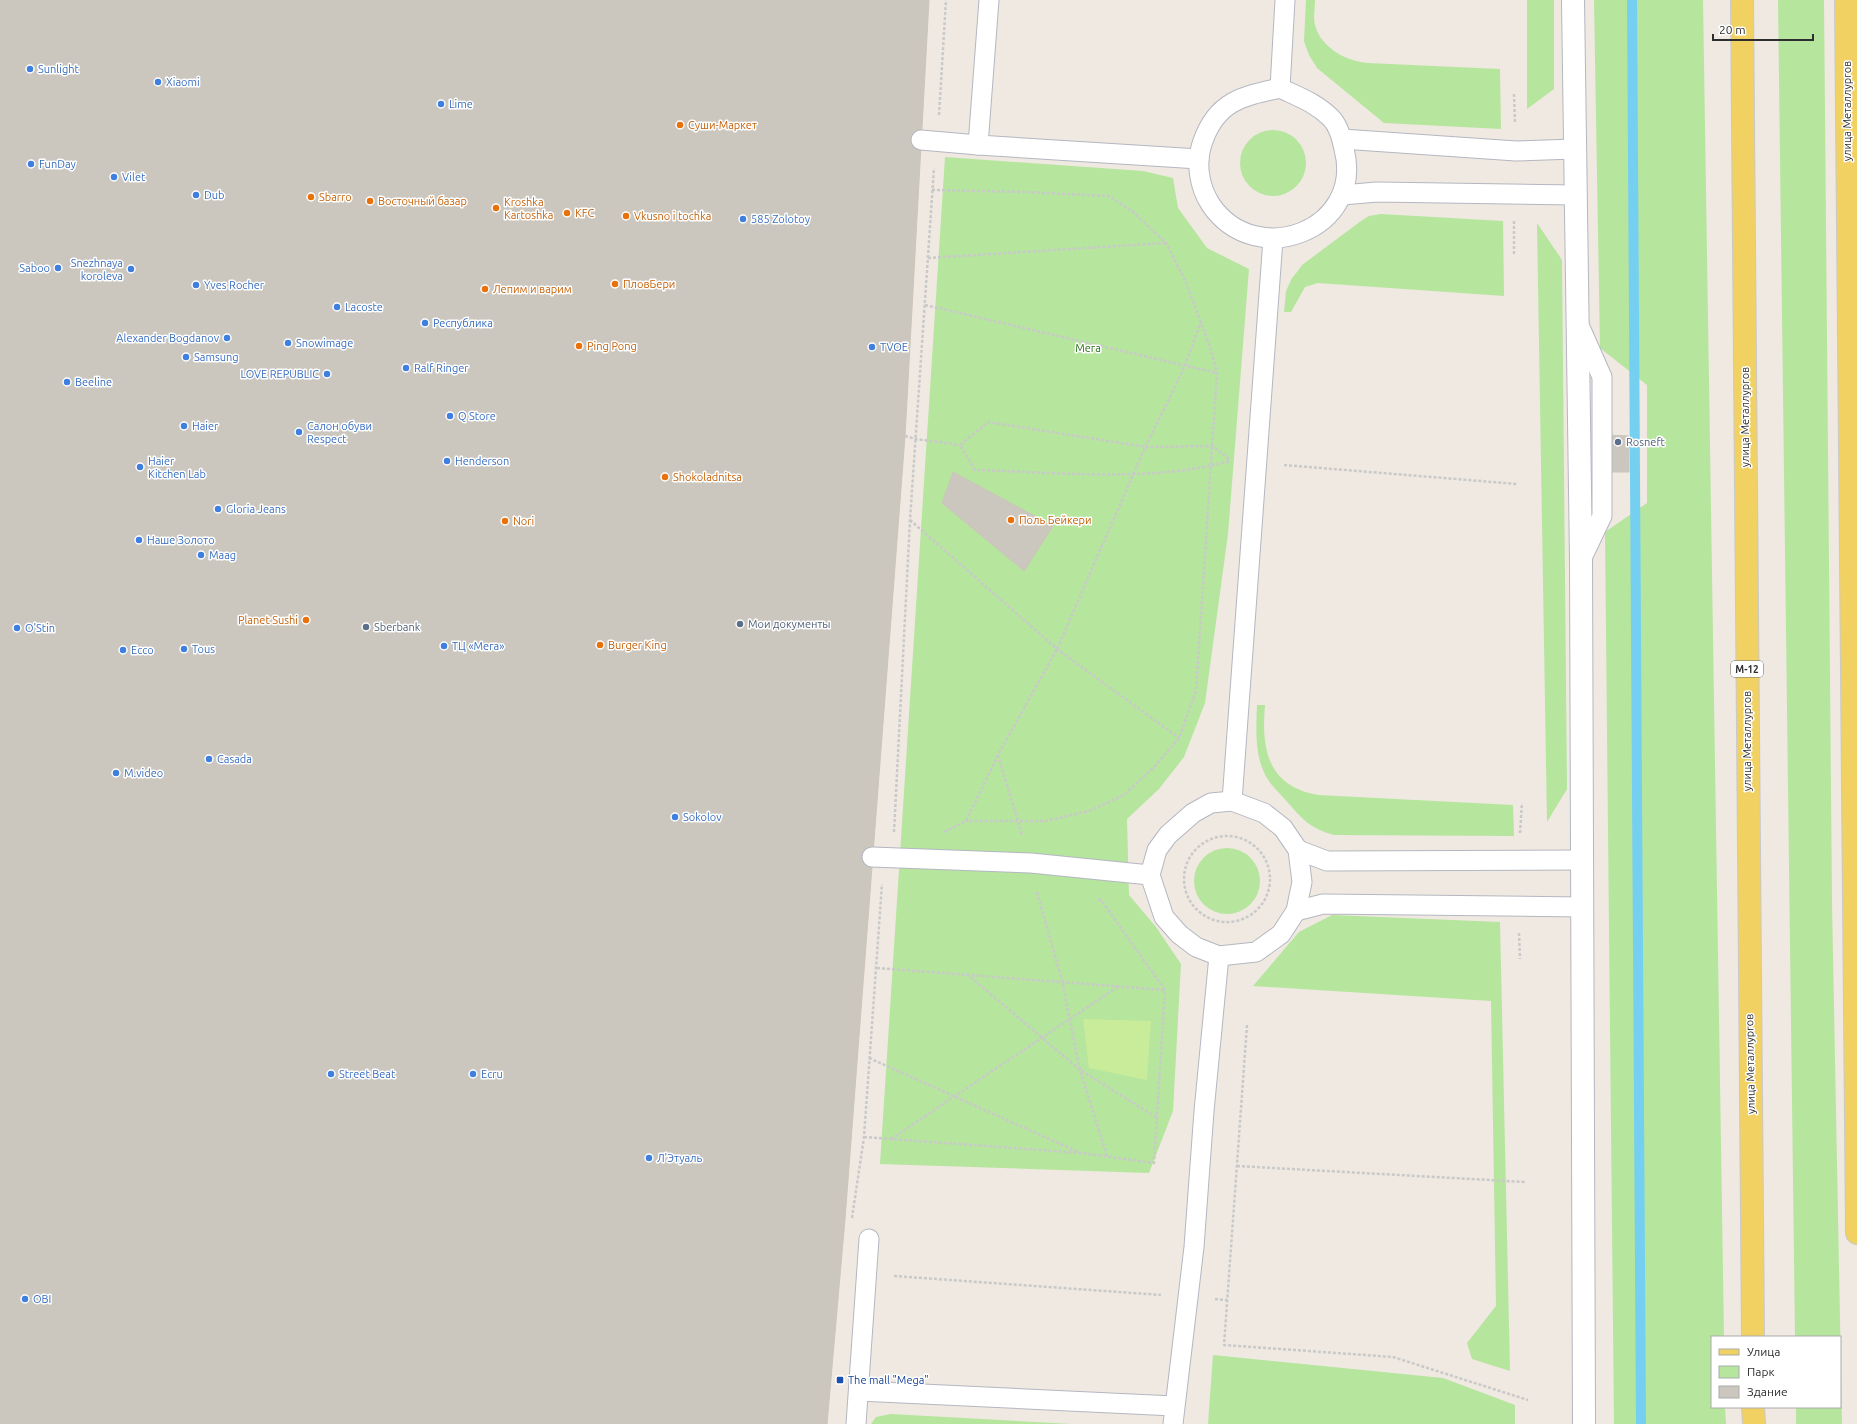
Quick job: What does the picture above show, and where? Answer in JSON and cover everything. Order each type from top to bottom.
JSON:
[{"type":"main road","name":"улица Металлургов","points":[[1742,0],[1752,1336]]},
{"type":"main road","name":"улица Металлургов","points":[[1846,0],[1857,1233]]},
{"type":"main road","points":[[1753,1408],[1754,1424]]},
{"type":"street","points":[[1573,0],[1581,560],[1584,1424]]},
{"type":"lane","points":[[978,145],[989,0]]},
{"type":"lane","points":[[1280,88],[1285,0]]},
{"type":"lane","points":[[1280,88],[1312,102],[1333,120],[1342,139],[1346,156],[1347,174],[1342,195],[1331,212],[1316,226],[1297,234],[1273,239],[1243,232],[1229,224],[1216,212],[1203,188],[1199,159],[1208,129],[1216,117],[1227,106],[1245,96],[1280,88]]},
{"type":"lane","points":[[1342,139],[1516,151],[1574,149]]},
{"type":"lane","points":[[929,141],[1199,159]]},
{"type":"lane","points":[[1342,195],[1377,192],[1575,195]]},
{"type":"lane","points":[[1232,801],[1273,239]]},
{"type":"lane","points":[[1232,801],[1264,813],[1283,828],[1298,850],[1302,882],[1296,911],[1281,934],[1256,952],[1219,956],[1196,947],[1178,934],[1164,917],[1150,875],[1157,850],[1168,835],[1193,813],[1211,803],[1232,801]]},
{"type":"lane","points":[[1298,850],[1326,861],[1581,860]]},
{"type":"lane","points":[[872,857],[1031,863],[1150,875]]},
{"type":"lane","points":[[1296,911],[1323,904],[1582,907]]},
{"type":"lane","points":[[859,1391],[1173,1415],[1189,1297],[1214,997],[1219,956]]},
{"type":"lane","points":[[856,1424],[869,1238]]},
{"type":"path","points":[[852,1221],[864,1137],[882,880],[893,858],[910,520],[932,190],[929,141],[946,0]]},
{"type":"path","points":[[932,190],[1110,196],[1133,212],[1166,243],[1185,280],[1201,320],[1217,373],[1196,691],[1179,738],[1154,767],[1124,795],[1089,811],[1046,821],[966,820],[940,834]]},
{"type":"path","points":[[1514,224],[1514,254]]},
{"type":"path","points":[[928,258],[1166,243]]},
{"type":"path","points":[[925,305],[1217,373]]},
{"type":"path","points":[[966,820],[998,755],[1057,648],[1133,475],[1185,366],[1201,320]]},
{"type":"path","points":[[905,436],[960,445],[988,422],[1146,447],[1213,446],[1230,460],[1212,466],[1133,475],[975,470],[960,445]]},
{"type":"path","points":[[1286,465],[1517,484]]},
{"type":"path","points":[[910,520],[1057,648],[1179,738]]},
{"type":"path","points":[[998,755],[1031,863]]},
{"type":"path","points":[[1520,836],[1522,803]]},
{"type":"path","points":[[1219,836],[1239,837],[1256,846],[1267,862],[1270,881],[1265,900],[1252,914],[1234,922],[1214,920],[1198,911],[1187,895],[1183,876],[1189,857],[1202,843],[1219,836]]},
{"type":"path","points":[[1044,890],[1036,890],[1062,981],[1080,1070],[1107,1156]]},
{"type":"path","points":[[864,1137],[1081,1153],[1154,1163],[1165,990],[1101,900],[1094,898]]},
{"type":"path","points":[[1519,927],[1520,959]]},
{"type":"path","points":[[876,968],[1165,990]]},
{"type":"path","points":[[967,974],[1080,1070],[1156,1117]]},
{"type":"path","points":[[891,1139],[1120,986]]},
{"type":"path","points":[[1247,1025],[1224,1345],[1393,1357],[1528,1400]]},
{"type":"path","points":[[869,1058],[1081,1153]]},
{"type":"path","points":[[1237,1166],[1525,1182]]},
{"type":"path","points":[[866,1274],[1227,1300]]},
{"type":"green space","points":[[1306,0],[1315,0],[1314,22],[1318,33],[1323,40],[1336,52],[1351,59],[1368,63],[1500,69],[1501,129],[1384,123],[1317,68],[1309,55],[1304,41]]},
{"type":"green space","points":[[1527,0],[1554,0],[1554,89],[1527,109]]},
{"type":"green space","points":[[1594,0],[1703,0],[1724,1336],[1711,1336],[1711,1408],[1725,1408],[1726,1424],[1614,1424],[1605,532],[1647,503],[1647,385],[1600,348]]},
{"type":"green space","points":[[1778,0],[1824,0],[1832,903],[1840,1336],[1795,1336]]},
{"type":"green space","points":[[1267,130],[1279,130],[1291,135],[1301,145],[1306,157],[1304,176],[1291,191],[1279,196],[1267,196],[1255,191],[1245,181],[1240,169],[1240,157],[1245,145],[1255,135]]},
{"type":"green space","name":"Мега","points":[[945,157],[1143,171],[1173,178],[1178,208],[1207,248],[1249,269],[1228,534],[1205,703],[1184,757],[1159,789],[1127,819],[1129,895],[1156,927],[1181,964],[1173,1111],[1149,1173],[880,1164]]},
{"type":"green space","points":[[1381,214],[1503,221],[1504,296],[1318,283],[1305,287],[1291,312],[1284,312],[1286,291],[1292,278],[1302,265],[1361,221],[1369,216]]},
{"type":"green space","points":[[1537,223],[1562,260],[1567,789],[1547,822]]},
{"type":"green space","points":[[1257,705],[1265,705],[1265,737],[1271,764],[1278,774],[1288,783],[1301,790],[1318,795],[1513,805],[1514,836],[1334,835],[1314,827],[1300,816],[1271,784],[1265,775],[1257,746]]},
{"type":"green space","points":[[1221,848],[1233,848],[1245,853],[1255,863],[1260,875],[1258,894],[1245,909],[1233,914],[1221,914],[1209,909],[1199,899],[1194,887],[1194,875],[1199,863],[1209,853]]},
{"type":"green space","points":[[1332,915],[1500,922],[1510,1371],[1472,1359],[1467,1343],[1496,1306],[1491,1001],[1253,986],[1299,932]]},
{"type":"green space","points":[[1083,1019],[1151,1021],[1147,1080],[1089,1068]]},
{"type":"green space","points":[[1213,1355],[1443,1378],[1515,1405],[1515,1424],[1208,1424]]},
{"type":"green space","points":[[1841,1372],[1842,1424],[1796,1424],[1796,1408],[1841,1408]]},
{"type":"green space","points":[[891,1414],[1072,1424],[871,1424],[876,1417]]},
{"type":"building","name":"ТЦ «Мега»","points":[[0,0],[929,0],[905,436],[845,1219],[827,1424],[0,1424]]},
{"type":"building","points":[[1606,435],[1629,436],[1629,472],[1605,472]]},
{"type":"building","points":[[953,472],[1053,526],[1024,571],[942,503]]},
{"type":"waterway","points":[[1632,0],[1641,1424]]},
{"type":"place","name":"Sunlight","points":[[30,69]]},
{"type":"place","name":"Xiaomi","points":[[158,82]]},
{"type":"place","name":"Lime","points":[[441,104]]},
{"type":"place","name":"Суши-Маркет","points":[[680,125]]},
{"type":"place","name":"FunDay","points":[[31,164]]},
{"type":"place","name":"Vilet","points":[[114,177]]},
{"type":"place","name":"Dub","points":[[196,195]]},
{"type":"place","name":"Sbarro","points":[[311,197]]},
{"type":"place","name":"Восточный базар","points":[[370,201]]},
{"type":"place","name":"Kroshka Kartoshka","points":[[496,208]]},
{"type":"place","name":"KFC","points":[[567,213]]},
{"type":"place","name":"Vkusno i tochka","points":[[626,216]]},
{"type":"place","name":"585 Zolotoy","points":[[743,219]]},
{"type":"place","name":"Saboo","points":[[58,268]]},
{"type":"place","name":"Snezhnaya koroleva","points":[[131,269]]},
{"type":"place","name":"ПловБери","points":[[615,284]]},
{"type":"place","name":"Yves Rocher","points":[[196,285]]},
{"type":"place","name":"Лепим и варим","points":[[485,289]]},
{"type":"place","name":"Lacoste","points":[[337,307]]},
{"type":"place","name":"Республика","points":[[425,323]]},
{"type":"place","name":"Alexander Bogdanov","points":[[227,338]]},
{"type":"place","name":"Snowimage","points":[[288,343]]},
{"type":"place","name":"Ping Pong","points":[[579,346]]},
{"type":"place","name":"TVOE","points":[[872,347]]},
{"type":"place","name":"Samsung","points":[[186,357]]},
{"type":"place","name":"Ralf Ringer","points":[[406,368]]},
{"type":"place","name":"LOVE REPUBLIC","points":[[327,374]]},
{"type":"place","name":"Beeline","points":[[67,382]]},
{"type":"place","name":"Q Store","points":[[450,416]]},
{"type":"place","name":"Haier","points":[[184,426]]},
{"type":"place","name":"Салон обуви Respect","points":[[299,432]]},
{"type":"place","name":"Rosneft","points":[[1618,442]]},
{"type":"place","name":"Henderson","points":[[447,461]]},
{"type":"place","name":"Haier Kitchen Lab","points":[[140,467]]},
{"type":"place","name":"Shokoladnitsa","points":[[665,477]]},
{"type":"place","name":"Gloria Jeans","points":[[218,509]]},
{"type":"place","name":"Поль Бейкери","points":[[1011,520]]},
{"type":"place","name":"Nori","points":[[505,521]]},
{"type":"place","name":"Наше Золото","points":[[139,540]]},
{"type":"place","name":"Maag","points":[[201,555]]},
{"type":"place","name":"Planet Sushi","points":[[306,620]]},
{"type":"place","name":"Мои документы","points":[[740,624]]},
{"type":"place","name":"Sberbank","points":[[366,627]]},
{"type":"place","name":"O'Stin","points":[[17,628]]},
{"type":"place","name":"Burger King","points":[[600,645]]},
{"type":"place","name":"ТЦ «Мега»","points":[[444,646]]},
{"type":"place","name":"Tous","points":[[184,649]]},
{"type":"place","name":"Ecco","points":[[123,650]]},
{"type":"place","name":"Casada","points":[[209,759]]},
{"type":"place","name":"M.video","points":[[116,773]]},
{"type":"place","name":"Sokolov","points":[[675,817]]},
{"type":"place","name":"Street Beat","points":[[331,1074]]},
{"type":"place","name":"Ecru","points":[[473,1074]]},
{"type":"place","name":"Л'Этуаль","points":[[649,1158]]},
{"type":"place","name":"OBI","points":[[25,1299]]},
{"type":"place","name":"The mall \"Mega\"","points":[[840,1380]]}]
